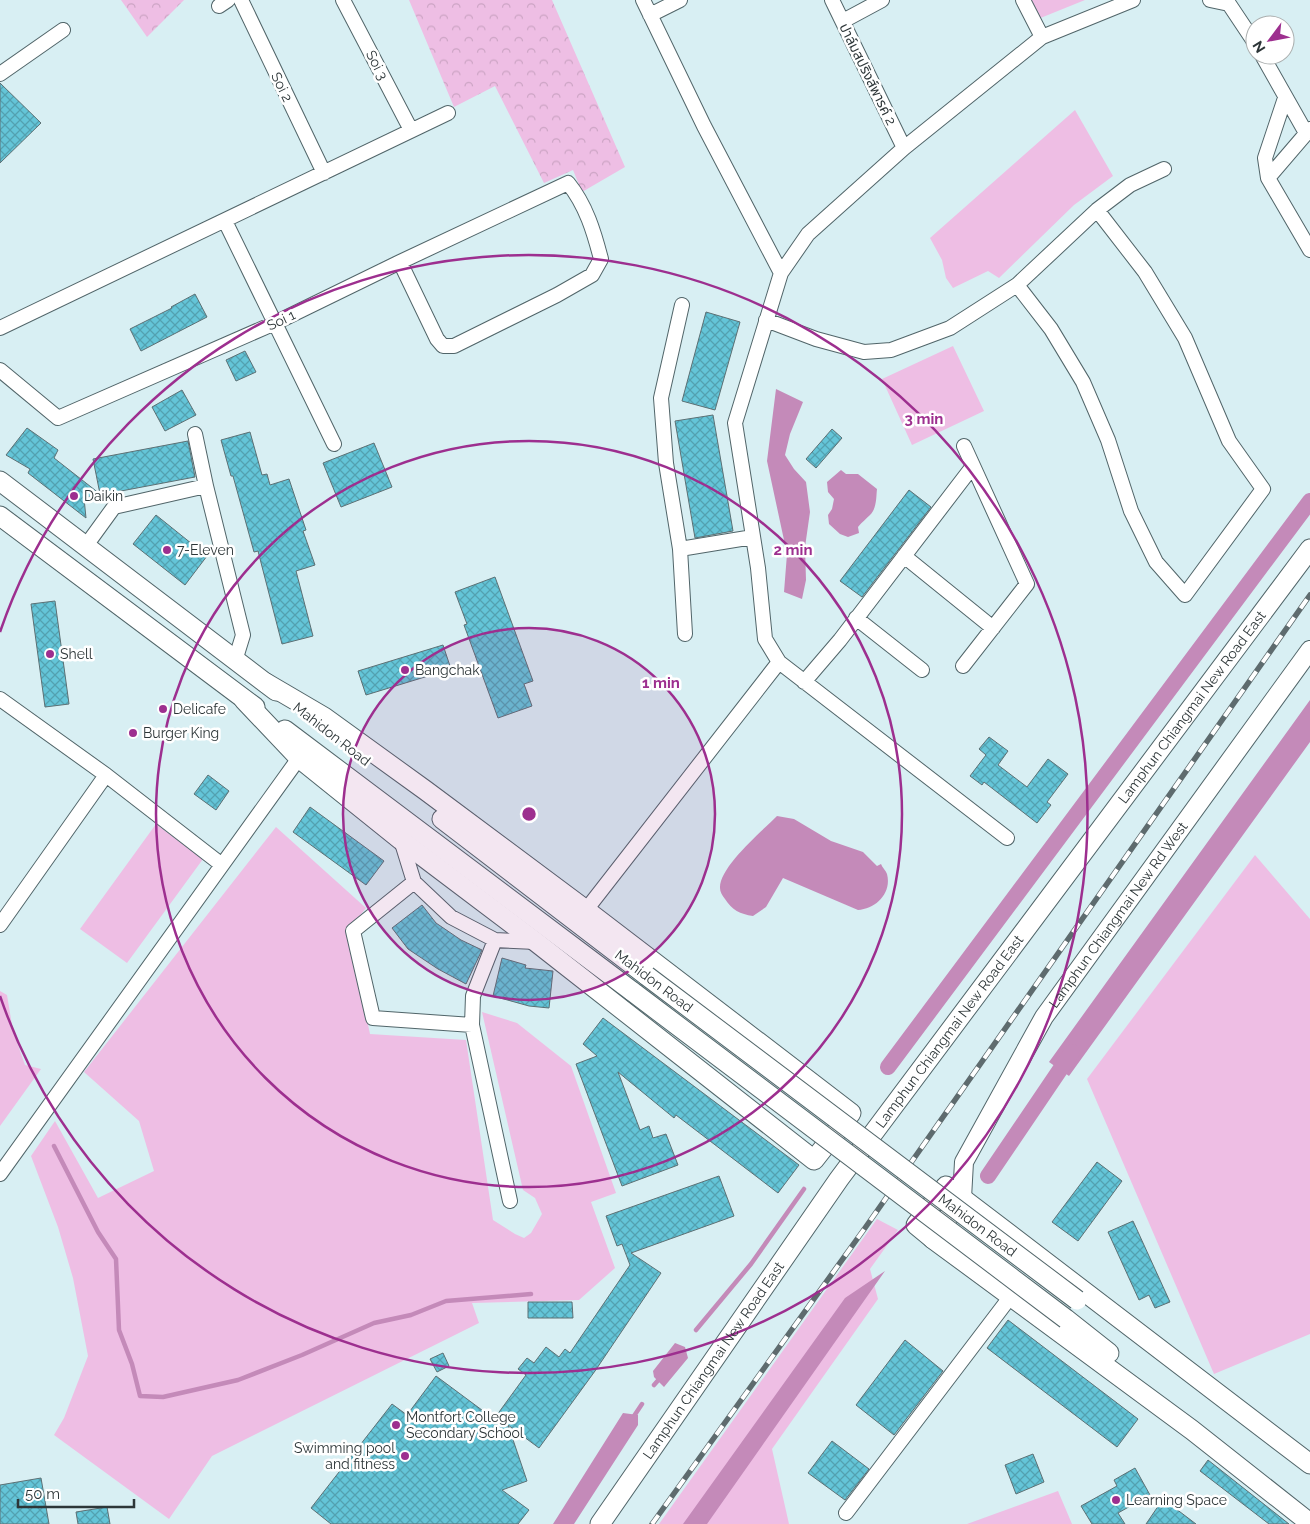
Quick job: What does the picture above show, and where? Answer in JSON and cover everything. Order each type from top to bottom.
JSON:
[{"type":"main road","name":"Mahidon Road","points":[[0,481],[647,976],[1310,1477]]},
{"type":"main road","name":"Mahidon Road","points":[[0,516],[1066,1319],[1310,1508]]},
{"type":"main road","name":"Lamphun Chiangmai New Road East","points":[[600,1524],[839,1179],[1310,549]]},
{"type":"main road","points":[[266,684],[324,717],[586,910],[875,1130]]},
{"type":"main road","points":[[244,700],[298,758],[839,1179]]},
{"type":"main road","points":[[814,1160],[851,1113]]},
{"type":"main road","points":[[1310,1464],[946,1186],[916,1226],[1192,1430],[1310,1523]]},
{"type":"main road","points":[[933,1239],[962,1198]]},
{"type":"street","name":"Soi 2","points":[[241,0],[324,173]]},
{"type":"street","name":"Soi 3","points":[[343,0],[411,130]]},
{"type":"street","points":[[643,0],[704,126],[781,273]]},
{"type":"street","points":[[650,15],[680,0]]},
{"type":"street","name":"ปาล์มสปริงส์พารค์ 2","points":[[832,0],[904,148]]},
{"type":"street","points":[[843,21],[882,0]]},
{"type":"street","points":[[1023,0],[1042,37]]},
{"type":"street","points":[[1008,838],[778,662],[765,639],[753,537],[735,423],[781,273],[808,234],[904,148],[1042,37],[1133,0]]},
{"type":"street","points":[[1210,0],[1231,2],[1245,26]]},
{"type":"street","points":[[0,74],[63,30]]},
{"type":"street","points":[[1267,65],[1285,98],[1308,131],[1268,178]]},
{"type":"street","points":[[1285,98],[1266,158],[1268,178],[1310,250]]},
{"type":"street","points":[[0,328],[448,113]]},
{"type":"street","points":[[766,320],[816,340],[864,352],[891,350],[950,328],[1017,285],[1097,210],[1130,185],[1164,169]]},
{"type":"street","name":"Soi 1","points":[[0,370],[58,418],[275,323],[400,262],[568,183],[578,195],[595,234],[601,259],[592,275],[557,295],[454,346],[443,346],[437,339],[400,262]]},
{"type":"street","points":[[1017,285],[1051,329],[1083,382],[1108,440],[1131,511],[1156,562],[1185,595],[1264,489],[1230,442],[1185,338],[1145,272],[1097,210]]},
{"type":"street","points":[[225,221],[334,444]]},
{"type":"street","points":[[682,306],[661,398],[666,463],[680,549],[685,634]]},
{"type":"street","points":[[195,434],[243,636],[235,661]]},
{"type":"street","points":[[963,666],[1027,584],[964,446]]},
{"type":"street","points":[[804,682],[840,640],[973,466]]},
{"type":"street","points":[[86,547],[114,507],[206,486]]},
{"type":"street","points":[[680,549],[753,537]]},
{"type":"street","points":[[904,556],[993,628]]},
{"type":"street","points":[[856,618],[922,670]]},
{"type":"street","name":"Lamphun Chiangmai New Rd West","points":[[962,1198],[964,1162],[1044,1017],[1310,650]]},
{"type":"street","points":[[586,910],[778,662]]},
{"type":"street","points":[[0,699],[106,775],[222,865]]},
{"type":"street","points":[[0,1174],[298,758]]},
{"type":"street","points":[[0,925],[106,775]]},
{"type":"street","points":[[401,840],[414,882],[451,917],[496,940],[536,942]]},
{"type":"street","points":[[414,882],[353,931],[373,1018],[472,1025]]},
{"type":"street","points":[[496,940],[473,996],[472,1025],[510,1201]]},
{"type":"street","points":[[946,1186],[964,1162]]},
{"type":"street","points":[[846,1513],[1011,1296]]},
{"type":"green space","points":[[121,0],[184,0],[147,37]]},
{"type":"green space","points":[[409,0],[552,0],[625,167],[582,192],[573,170],[544,183],[495,86],[454,107]]},
{"type":"green space","points":[[1029,0],[1085,0],[1038,19]]},
{"type":"green space","points":[[1075,110],[1113,176],[1074,205],[999,278],[988,271],[953,288],[946,278],[942,260],[930,238]]},
{"type":"green space","points":[[953,346],[984,411],[912,445],[882,379]]},
{"type":"green space","points":[[156,824],[203,859],[127,963],[80,929]]},
{"type":"green space","points":[[276,827],[366,908],[348,931],[370,1034],[466,1040],[493,1220],[524,1238],[531,1233],[542,1214],[535,1198],[523,1190],[482,1012],[517,1023],[571,1066],[616,1193],[591,1202],[615,1268],[579,1300],[472,1303],[479,1323],[212,1456],[169,1519],[54,1435],[64,1418],[88,1356],[73,1278],[58,1227],[31,1156],[55,1121],[98,1198],[154,1171],[139,1121],[84,1072]]},
{"type":"green space","points":[[1255,855],[1310,919],[1310,1334],[1214,1374],[1087,1079]]},
{"type":"green space","points":[[0,991],[7,995],[13,1031],[25,1065],[41,1069],[0,1126]]},
{"type":"green space","points":[[877,1219],[898,1230],[870,1269],[878,1299],[772,1449],[789,1524],[659,1524]]},
{"type":"green space","points":[[1058,1491],[1072,1524],[967,1524]]},
{"type":"shaded area","points":[[776,389],[803,402],[790,434],[785,455],[806,482],[810,512],[805,547],[806,580],[802,599],[784,592],[787,554],[767,461]]},
{"type":"shaded area","points":[[841,470],[846,474],[858,474],[877,489],[874,509],[858,527],[859,533],[848,537],[840,534],[829,524],[828,515],[832,509],[834,499],[828,492],[827,482]]},
{"type":"shaded area","points":[[1310,700],[1310,742],[1069,1076],[1049,1062]]},
{"type":"shaded area","points":[[777,816],[794,819],[831,841],[863,852],[877,866],[881,864],[887,874],[888,881],[887,888],[881,899],[871,907],[858,910],[783,878],[766,907],[753,916],[740,913],[734,909],[728,903],[720,888],[726,870]]},
{"type":"shaded area","points":[[885,1271],[707,1524],[683,1524],[845,1298]]},
{"type":"shaded area","points":[[675,1343],[685,1347],[688,1358],[664,1387],[654,1377],[653,1371]]},
{"type":"shaded area","points":[[623,1413],[638,1415],[638,1425],[574,1524],[553,1524]]},
{"type":"building","points":[[0,83],[41,123],[0,163]]},
{"type":"building","points":[[195,294],[207,317],[141,351],[130,329]]},
{"type":"building","points":[[706,312],[740,322],[715,410],[682,401]]},
{"type":"building","points":[[245,351],[256,372],[236,381],[226,360]]},
{"type":"building","points":[[182,390],[196,415],[165,431],[152,407]]},
{"type":"building","points":[[713,415],[733,531],[695,538],[675,421]]},
{"type":"building","points":[[27,428],[58,450],[54,458],[100,494],[93,459],[188,441],[195,477],[84,498],[86,518],[28,473],[30,469],[6,455]]},
{"type":"building","points":[[832,429],[842,438],[816,468],[806,459]]},
{"type":"building","points":[[250,432],[262,475],[267,474],[270,485],[289,479],[306,530],[303,531],[315,565],[296,571],[313,636],[282,644],[258,551],[254,552],[221,440]]},
{"type":"building","points":[[374,443],[392,487],[341,507],[323,463]]},
{"type":"building","points":[[909,490],[931,507],[862,597],[840,581]]},
{"type":"building","points":[[156,515],[207,556],[185,585],[133,544]]},
{"type":"building","points":[[495,577],[533,681],[524,684],[532,706],[498,718],[464,625],[467,624],[455,592]]},
{"type":"building","name":"Shell","points":[[55,601],[69,704],[45,707],[31,604]]},
{"type":"building","name":"Bangchak","points":[[443,645],[451,669],[366,695],[358,671]]},
{"type":"building","points":[[989,737],[1008,751],[998,765],[1027,787],[1048,759],[1068,774],[1047,802],[1051,805],[1037,823],[984,782],[982,785],[970,776],[986,755],[979,749]]},
{"type":"building","points":[[208,775],[229,791],[216,810],[194,794]]},
{"type":"building","points":[[310,807],[384,861],[366,885],[293,832]]},
{"type":"building","points":[[422,905],[436,923],[461,940],[482,950],[466,984],[438,969],[408,949],[392,928]]},
{"type":"building","points":[[502,958],[526,965],[525,968],[553,971],[549,1008],[529,1006],[493,996]]},
{"type":"building","points":[[603,1018],[799,1165],[778,1193],[676,1115],[674,1118],[618,1072],[640,1130],[649,1126],[653,1138],[666,1134],[678,1165],[622,1186],[576,1064],[597,1056],[583,1044]]},
{"type":"building","points":[[1097,1162],[1122,1181],[1078,1241],[1052,1222]]},
{"type":"building","points":[[719,1176],[734,1216],[631,1253],[661,1273],[595,1371],[539,1448],[508,1425],[527,1481],[502,1490],[529,1510],[518,1524],[331,1524],[311,1508],[392,1404],[407,1415],[436,1376],[494,1419],[526,1375],[518,1369],[527,1358],[534,1363],[546,1347],[559,1357],[565,1349],[570,1353],[630,1265],[622,1244],[617,1246],[606,1216]]},
{"type":"building","points":[[1133,1221],[1170,1302],[1155,1308],[1149,1295],[1139,1300],[1108,1232]]},
{"type":"building","points":[[528,1302],[572,1302],[573,1318],[528,1318]]},
{"type":"building","points":[[1008,1320],[1138,1419],[1117,1447],[987,1348]]},
{"type":"building","points":[[905,1340],[943,1371],[894,1435],[856,1405]]},
{"type":"building","points":[[443,1353],[449,1366],[437,1372],[430,1359]]},
{"type":"building","points":[[832,1441],[869,1469],[845,1500],[808,1473]]},
{"type":"building","points":[[1033,1454],[1044,1482],[1016,1494],[1005,1465]]},
{"type":"building","points":[[1208,1460],[1289,1524],[1269,1524],[1200,1471]]},
{"type":"building","name":"Learning Space","points":[[1135,1468],[1150,1495],[1118,1513],[1125,1524],[1092,1524],[1081,1506],[1117,1486],[1114,1480]]},
{"type":"building","points":[[41,1478],[49,1524],[0,1524],[0,1485]]},
{"type":"building","points":[[1163,1499],[1196,1524],[1146,1524]]},
{"type":"building","points":[[107,1507],[110,1524],[78,1524],[76,1512]]},
{"type":"waterway","points":[[888,1067],[1310,501]]},
{"type":"waterway","points":[[988,1176],[1072,1052]]},
{"type":"waterway","points":[[54,1146],[98,1232],[116,1259],[119,1330],[132,1364],[140,1396],[163,1397],[238,1380],[302,1355],[374,1323],[411,1315],[446,1301],[531,1294]]},
{"type":"waterway","points":[[696,1330],[751,1264],[804,1189]]},
{"type":"waterway","points":[[654,1385],[661,1377]]},
{"type":"waterway","points":[[632,1419],[642,1404]]},
{"type":"railway","points":[[652,1524],[865,1228],[1310,595]]},
{"type":"place","name":"Daikin","points":[[74,496]]},
{"type":"place","name":"7-Eleven","points":[[167,550]]},
{"type":"place","name":"Shell","points":[[50,654]]},
{"type":"place","name":"Bangchak","points":[[405,670]]},
{"type":"place","name":"Delicafe","points":[[163,709]]},
{"type":"place","name":"Burger King","points":[[133,733]]},
{"type":"place","name":"Montfort College Secondary School","points":[[396,1425]]},
{"type":"place","name":"Swimming pool and fitness","points":[[405,1456]]},
{"type":"place","name":"Learning Space","points":[[1116,1500]]}]
